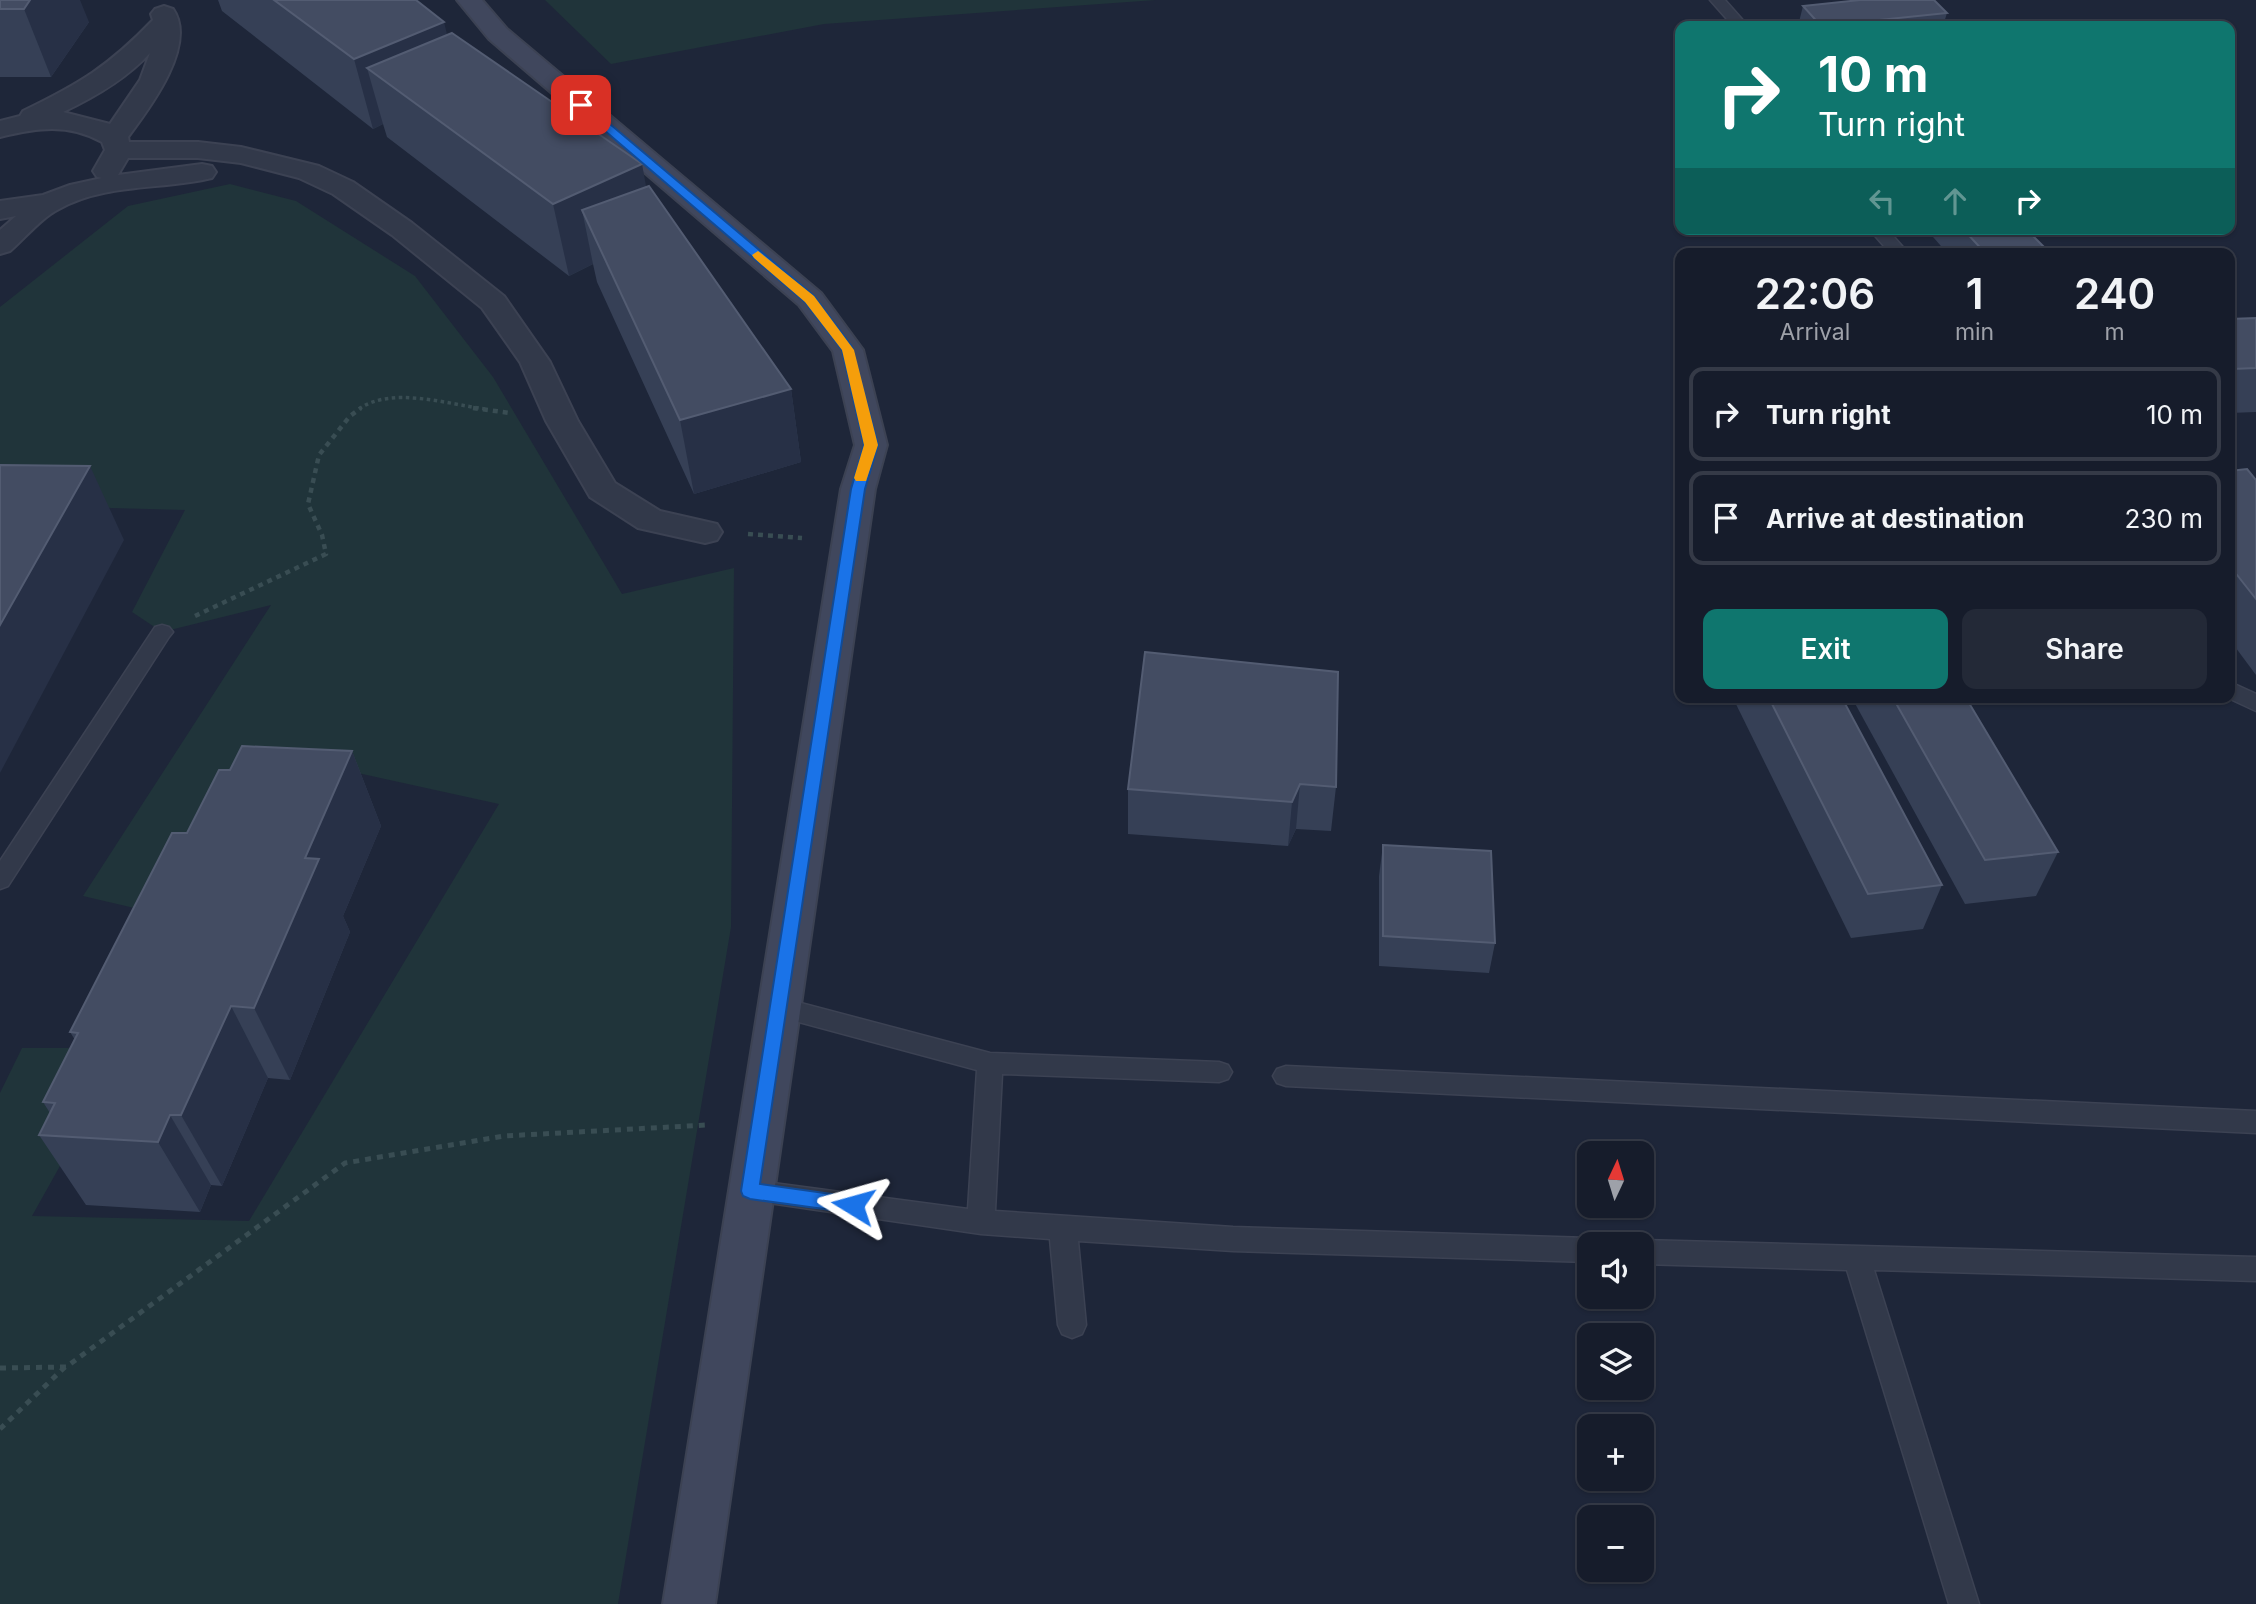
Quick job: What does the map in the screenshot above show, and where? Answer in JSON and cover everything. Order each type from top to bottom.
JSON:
[{"type":"main road","points":[[469,0],[498,34],[810,299],[848,350],[871,445],[858,489],[689,1604]]},
{"type":"street","points":[[10,126],[84,92],[129,60],[162,10]]},
{"type":"street","points":[[80,191],[111,169],[117,144],[151,88],[163,61],[162,10]]},
{"type":"street","points":[[10,126],[63,119],[93,124],[117,144],[241,155],[309,172],[343,188],[402,229],[493,302],[535,362],[562,421],[602,490],[650,520],[705,532]]},
{"type":"street","points":[[0,210],[48,203],[80,191],[149,177],[237,169],[309,172]]},
{"type":"street","points":[[0,245],[48,203]]},
{"type":"lane","points":[[1717,0],[1736,21]]},
{"type":"lane","points":[[1883,235],[1895,248]]},
{"type":"lane","points":[[0,880],[162,632]]},
{"type":"lane","points":[[2235,693],[2256,703]]},
{"type":"lane","points":[[778,1007],[990,1063],[1219,1072]]},
{"type":"lane","points":[[981,1222],[990,1063]]},
{"type":"lane","points":[[1286,1076],[2256,1122]]},
{"type":"lane","points":[[750,1191],[981,1222],[1063,1228],[1233,1239],[1577,1250]]},
{"type":"lane","points":[[1063,1228],[1072,1325]]},
{"type":"lane","points":[[1654,1252],[2256,1269]]},
{"type":"lane","points":[[1857,1259],[1964,1604]]},
{"type":"path","points":[[162,632],[326,554],[322,535],[307,504],[319,455],[350,416],[369,402],[393,397],[562,421]]},
{"type":"path","points":[[705,532],[851,541]]},
{"type":"path","points":[[0,1429],[66,1367],[345,1163],[504,1136],[761,1123]]},
{"type":"path","points":[[0,1368],[66,1367]]},
{"type":"shaded area","points":[[545,0],[1156,0],[824,24],[611,64]]},
{"type":"shaded area","points":[[230,184],[296,201],[415,276],[493,377],[622,594],[734,568],[731,927],[618,1604],[0,1604],[0,1093],[22,1048],[126,1048],[32,1216],[249,1221],[499,804],[294,759],[177,918],[83,896],[271,605],[162,632],[132,612],[185,510],[0,505],[0,307],[128,206]]},
{"type":"building","points":[[0,0],[30,0],[24,9],[0,9]]},
{"type":"building","points":[[274,0],[416,0],[444,22],[354,59]]},
{"type":"building","points":[[1860,0],[1934,0],[1947,13],[1869,21],[1816,21],[1803,6]]},
{"type":"building","points":[[452,33],[642,164],[553,204],[367,68]]},
{"type":"building","points":[[649,186],[791,389],[680,420],[582,210]]},
{"type":"building","points":[[1969,235],[2032,235],[2045,248],[1980,248]]},
{"type":"building","points":[[2256,318],[2256,368],[2235,369],[2235,319]]},
{"type":"building","points":[[0,465],[90,466],[0,625]]},
{"type":"building","points":[[2247,469],[2256,480],[2256,599],[2235,572],[2235,470]]},
{"type":"building","points":[[1145,652],[1338,672],[1336,787],[1300,784],[1292,802],[1128,789]]},
{"type":"building","points":[[1772,703],[1845,703],[1942,885],[1868,894]]},
{"type":"building","points":[[1896,703],[1969,703],[2058,852],[1985,860]]},
{"type":"building","points":[[242,746],[352,751],[305,858],[319,859],[254,1008],[231,1006],[181,1115],[170,1115],[158,1142],[39,1135],[55,1103],[43,1102],[78,1033],[70,1032],[172,833],[187,833],[219,770],[230,770]]},
{"type":"building","points":[[1383,845],[1491,851],[1495,943],[1383,936]]},
{"type":"slow traffic","points":[[758,255],[810,299],[848,350],[871,445],[861,478]]},
{"type":"route","points":[[581,105],[810,299],[848,350],[871,445],[858,489],[750,1191],[853,1205]]}]
